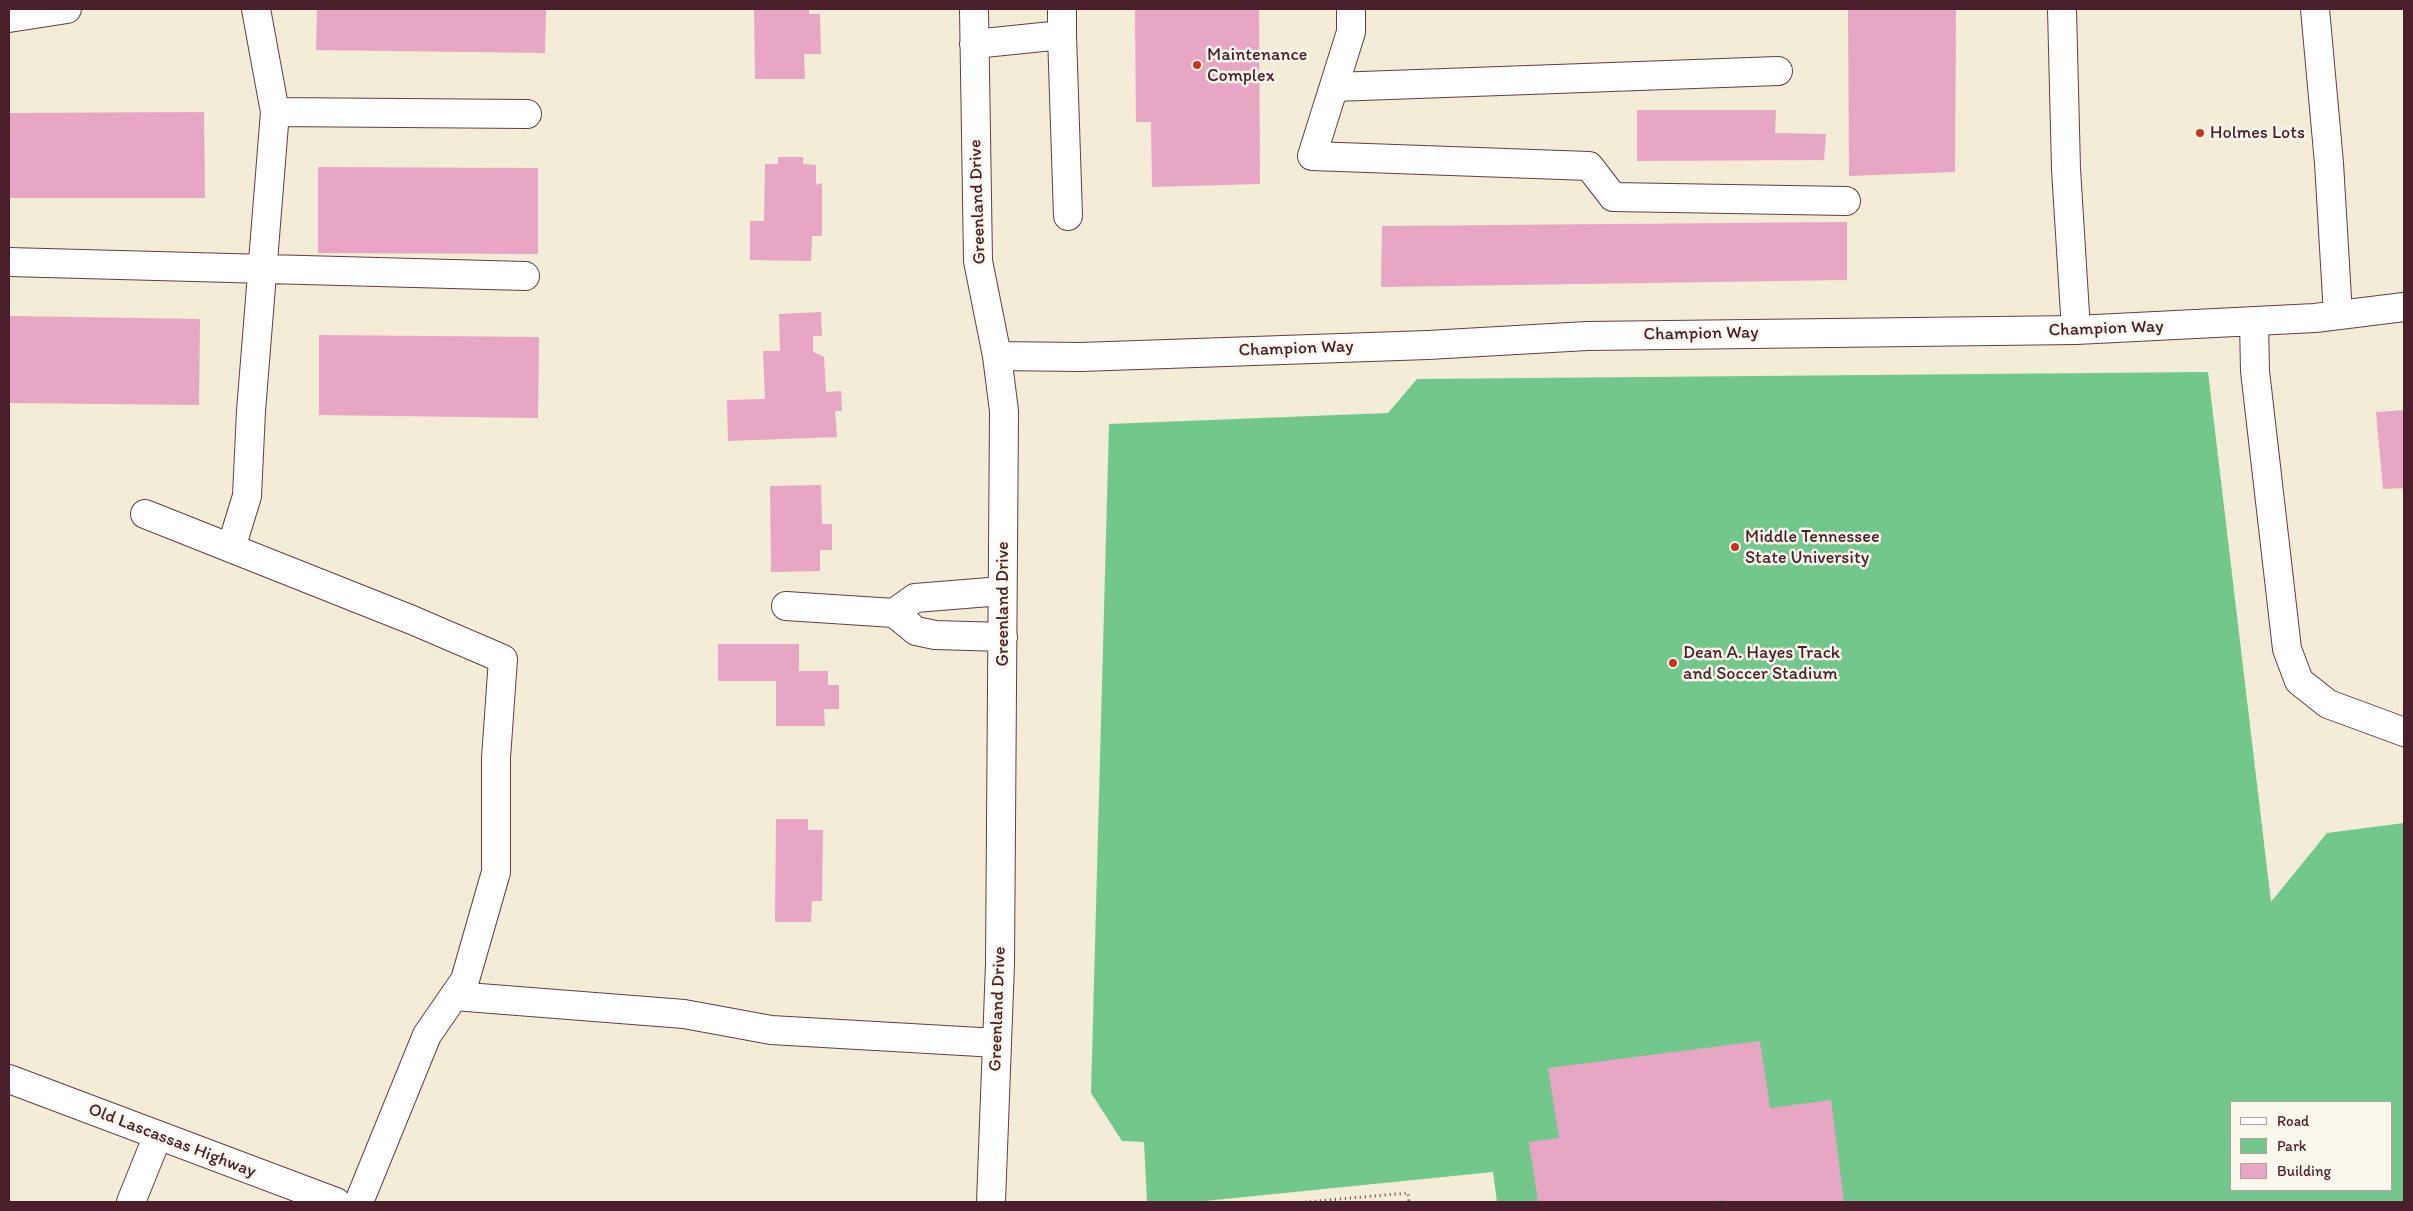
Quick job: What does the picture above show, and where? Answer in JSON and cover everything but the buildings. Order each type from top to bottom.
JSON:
[{"type":"street","points":[[9,18],[67,9]]},
{"type":"street","points":[[231,548],[247,496],[251,411],[275,112],[256,9]]},
{"type":"street","name":"Greenland Drive","points":[[974,9],[978,262],[997,356],[1004,411],[1000,964],[991,1202]]},
{"type":"street","points":[[1351,9],[1351,32],[1312,156],[1589,166],[1613,197],[1846,200]]},
{"type":"street","points":[[2062,9],[2066,170],[2076,330]]},
{"type":"street","points":[[2315,9],[2329,163],[2338,315]]},
{"type":"street","points":[[974,44],[1062,22],[1068,216]]},
{"type":"street","points":[[1334,87],[1778,71]]},
{"type":"street","points":[[275,112],[527,114]]},
{"type":"street","points":[[9,262],[525,276]]},
{"type":"street","name":"Champion Way","points":[[997,356],[1090,357],[1428,345],[1606,335],[2076,330],[2254,322],[2404,307]]},
{"type":"street","points":[[2254,322],[2256,371],[2287,649],[2299,681],[2328,704],[2404,732]]},
{"type":"street","points":[[145,514],[412,620],[503,659],[496,758],[496,872],[465,980],[427,1035],[359,1202]]},
{"type":"street","points":[[894,614],[915,598],[1002,591]]},
{"type":"street","points":[[786,606],[894,614],[916,631],[935,635],[1003,637]]},
{"type":"street","points":[[454,996],[684,1014],[771,1030],[997,1044]]},
{"type":"street","name":"Old Lascassas Highway","points":[[9,1079],[336,1202]]},
{"type":"street","points":[[131,1202],[158,1135]]},
{"type":"path","points":[[1305,1202],[1408,1193],[1409,1202]]},
{"type":"green space","name":"Dean A. Hayes Track and Soccer Stadium","points":[[2208,372],[2271,902],[2327,833],[2404,823],[2404,1202],[1497,1202],[1493,1172],[1195,1202],[1147,1202],[1144,1142],[1122,1141],[1091,1093],[1109,424],[1388,413],[1417,379]]},
{"type":"place","name":"Maintenance Complex","points":[[1197,65]]},
{"type":"place","name":"Holmes Lots","points":[[2200,133]]},
{"type":"place","name":"Middle Tennessee State University","points":[[1735,547]]},
{"type":"place","name":"Dean A. Hayes Track and Soccer Stadium","points":[[1673,663]]}]
